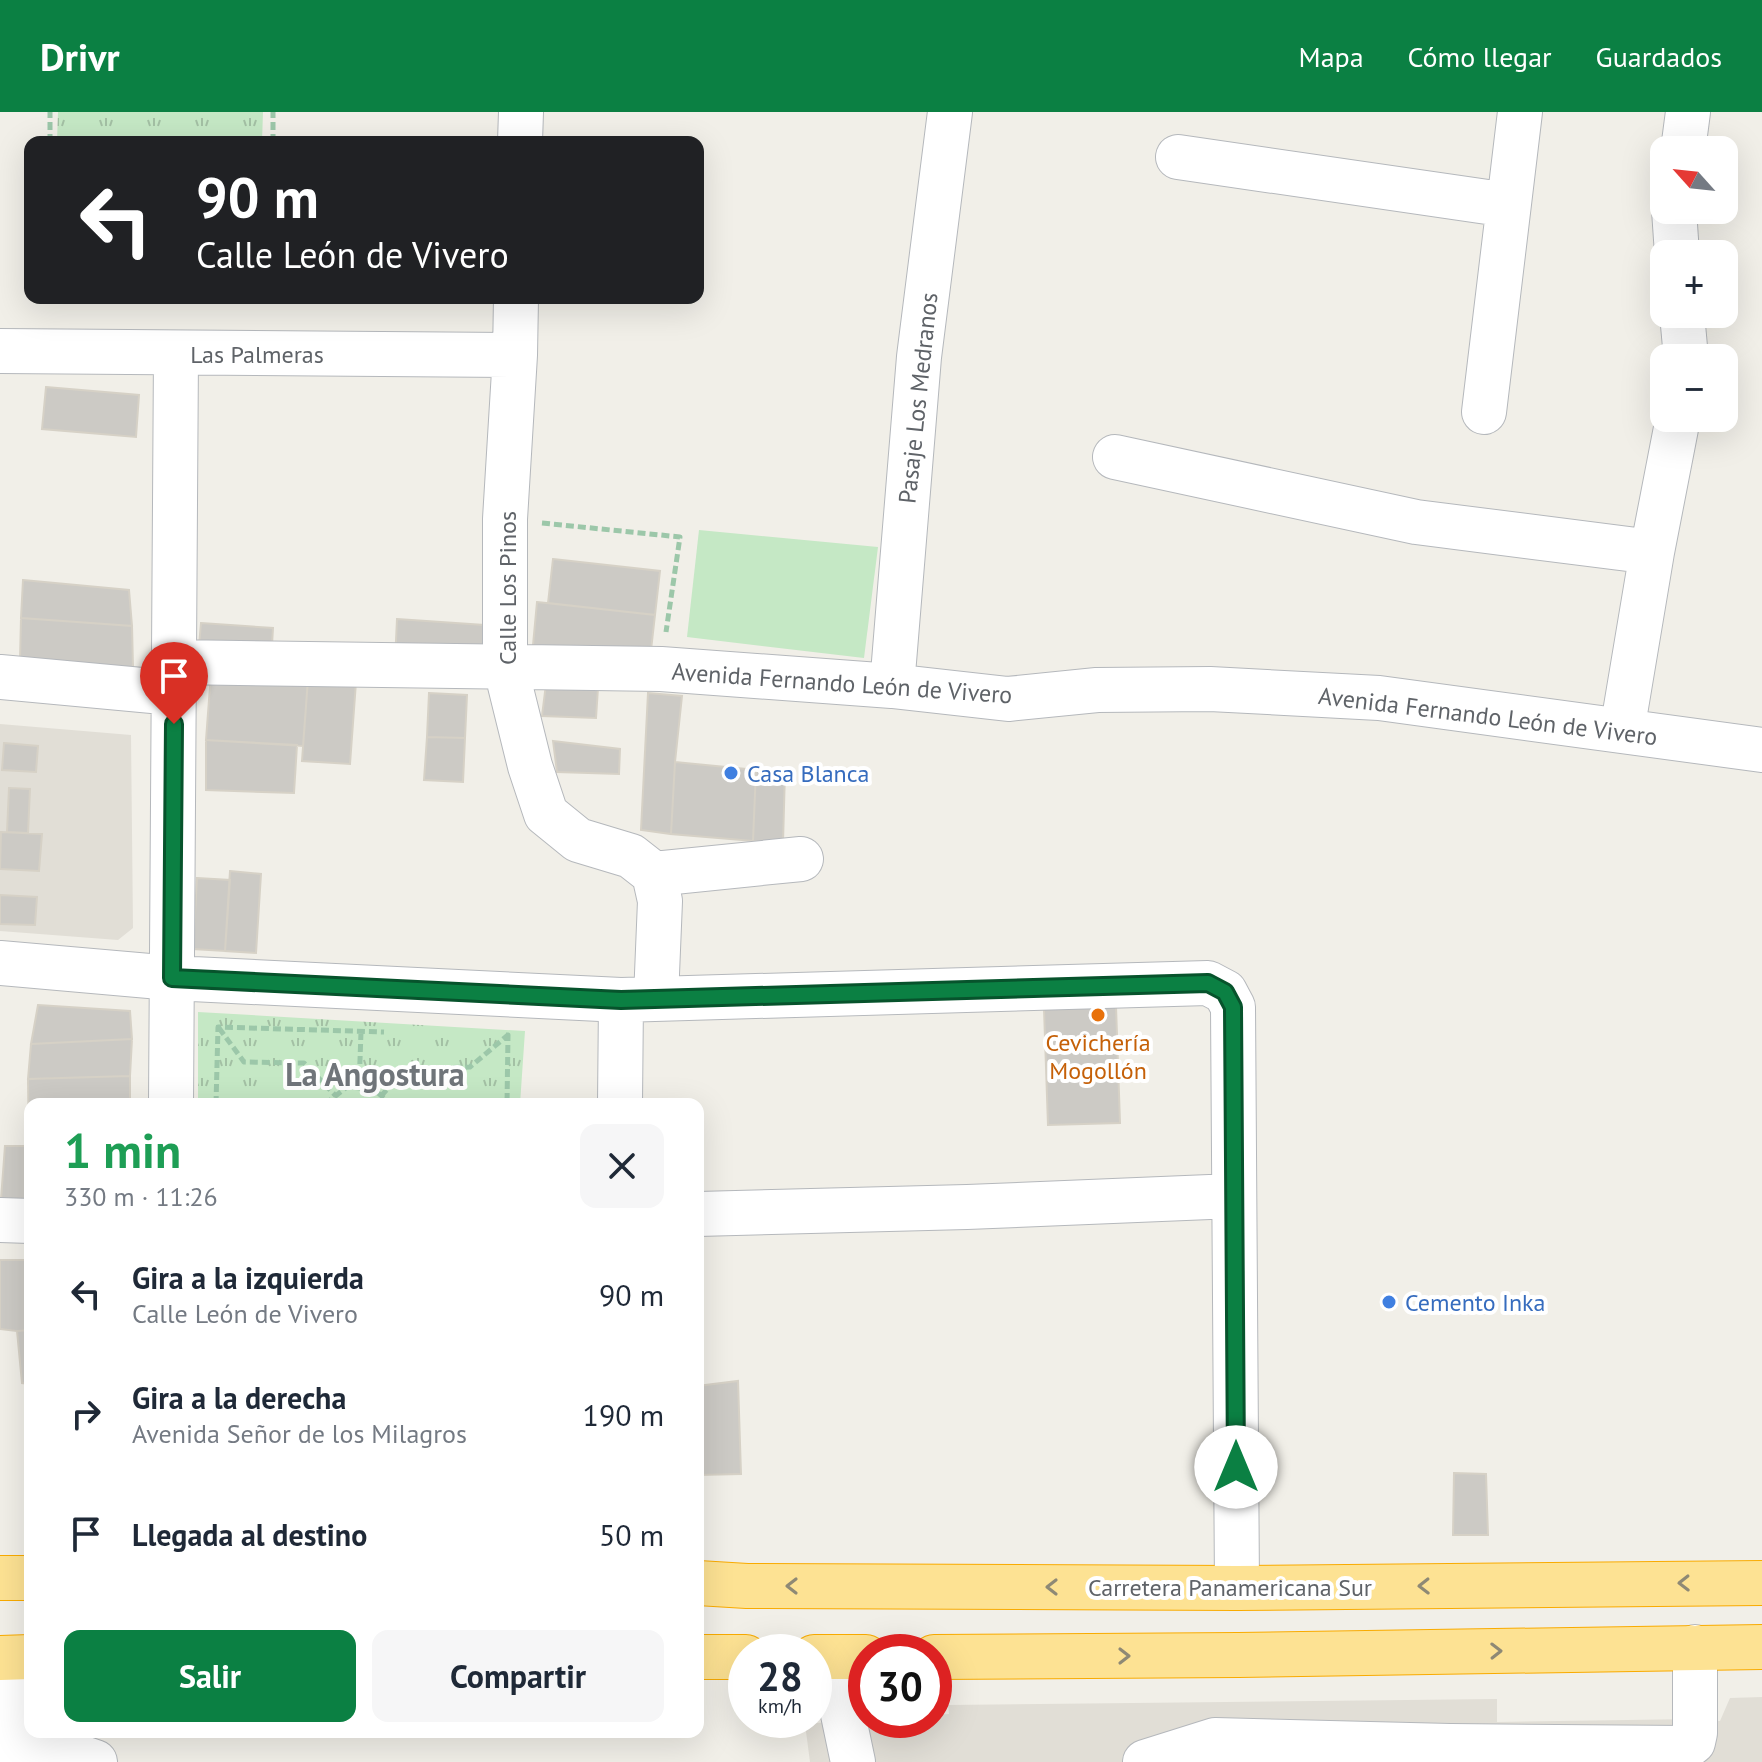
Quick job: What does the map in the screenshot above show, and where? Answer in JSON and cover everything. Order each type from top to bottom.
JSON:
[{"type":"highway","points":[[0,1578],[24,1578]]},
{"type":"highway","name":"Carretera Panamericana Sur","points":[[704,1583],[1237,1588],[1762,1583]]},
{"type":"highway","points":[[952,1657],[1762,1647]]},
{"type":"highway","points":[[0,1658],[24,1657]]},
{"type":"highway","points":[[704,1657],[728,1657]]},
{"type":"street","points":[[520,136],[521,112]]},
{"type":"street","name":"Pasaje Los Medranos","points":[[892,686],[919,357],[950,112]]},
{"type":"street","points":[[1484,412],[1520,112]]},
{"type":"street","points":[[1685,136],[1688,112]]},
{"type":"street","points":[[1178,157],[1508,205]]},
{"type":"street","name":"Calle Los Pinos","points":[[516,304],[505,519],[505,665],[530,766],[546,814],[578,840],[631,856],[654,874]]},
{"type":"street","name":"Las Palmeras","points":[[0,351],[515,355]]},
{"type":"street","points":[[171,1098],[172,978],[185,673],[176,353]]},
{"type":"street","points":[[1622,731],[1675,432]]},
{"type":"street","points":[[1115,457],[1416,522],[1652,552]]},
{"type":"street","name":"Avenida Fernando León de Vivero","points":[[0,677],[505,665],[661,669],[892,686],[1008,699],[1097,690],[1226,690],[1379,698],[1762,750]]},
{"type":"street","points":[[621,1098],[638,999],[660,901],[654,874],[801,859]]},
{"type":"street","points":[[0,963],[172,978],[638,999],[1208,983],[1225,992],[1233,1007],[1237,1588]]},
{"type":"street","points":[[704,1214],[1234,1196]]},
{"type":"street","points":[[0,1220],[24,1221]]},
{"type":"street","points":[[1145,1762],[1229,1751],[1450,1746],[1685,1748],[1693,1742],[1695,1733],[1695,1647]]},
{"type":"street","points":[[837,1657],[853,1762]]},
{"type":"street","points":[[0,1658],[3,1721],[23,1762]]},
{"type":"street","points":[[3,1721],[24,1732]]},
{"type":"street","points":[[36,1738],[95,1762]]},
{"type":"path","points":[[50,112],[50,136]]},
{"type":"path","points":[[273,112],[273,136]]},
{"type":"path","points":[[505,519],[680,537],[661,669]]},
{"type":"path","points":[[218,1027],[390,1032]]},
{"type":"path","points":[[218,1027],[244,1062],[304,1063],[336,1096]]},
{"type":"path","points":[[216,1098],[218,1027]]},
{"type":"path","points":[[359,1088],[361,1032]]},
{"type":"path","points":[[493,1034],[508,1035]]},
{"type":"path","points":[[381,1096],[406,1069],[470,1067],[508,1035]]},
{"type":"path","points":[[507,1098],[508,1035]]},
{"type":"path","points":[[333,1098],[347,1087],[373,1089],[384,1098]]},
{"type":"shaded area","points":[[0,724],[131,735],[133,928],[118,940],[0,931]]},
{"type":"shaded area","points":[[1762,1697],[1762,1762],[810,1762],[807,1738],[832,1738],[832,1722],[848,1720],[848,1738],[952,1738],[952,1705],[1497,1699],[1497,1722],[1720,1721],[1730,1698]]},
{"type":"green space","points":[[58,112],[263,112],[262,136],[57,136]]},
{"type":"green space","points":[[699,530],[878,547],[864,658],[687,637]]},
{"type":"green space","points":[[198,1012],[525,1031],[520,1098],[198,1098]]},
{"type":"building","points":[[46,387],[139,395],[136,437],[42,429]]},
{"type":"building","points":[[553,559],[660,571],[655,615],[548,603]]},
{"type":"building","points":[[23,580],[129,590],[132,626],[21,618]]},
{"type":"building","points":[[537,602],[655,615],[650,659],[533,645]]},
{"type":"building","points":[[21,618],[132,626],[133,668],[20,660]]},
{"type":"building","points":[[397,619],[484,625],[482,668],[395,662]]},
{"type":"building","points":[[201,623],[273,628],[271,662],[198,657]]},
{"type":"building","points":[[211,673],[308,679],[303,746],[206,740]]},
{"type":"building","points":[[308,679],[356,682],[350,764],[302,761]]},
{"type":"building","points":[[546,684],[598,688],[596,718],[542,716]]},
{"type":"building","points":[[429,693],[467,695],[465,738],[427,737]]},
{"type":"building","points":[[648,693],[682,696],[671,834],[641,830]]},
{"type":"building","points":[[427,737],[465,738],[463,782],[424,780]]},
{"type":"building","points":[[206,740],[297,745],[294,793],[206,790]]},
{"type":"building","points":[[553,741],[620,749],[619,774],[557,772]]},
{"type":"building","points":[[4,743],[38,746],[36,772],[2,770]]},
{"type":"building","points":[[675,762],[756,770],[753,841],[671,834]]},
{"type":"building","points":[[756,770],[785,771],[783,843],[753,841]]},
{"type":"building","points":[[9,788],[30,789],[28,833],[7,832]]},
{"type":"building","points":[[1,832],[42,834],[39,871],[0,869]]},
{"type":"building","points":[[230,871],[261,874],[256,953],[225,951]]},
{"type":"building","points":[[197,878],[230,880],[225,951],[193,949]]},
{"type":"building","points":[[0,895],[37,897],[35,925],[0,924]]},
{"type":"building","points":[[38,1005],[130,1011],[132,1039],[31,1044]]},
{"type":"building","points":[[1116,1006],[1120,1123],[1048,1125],[1044,1009]]},
{"type":"building","points":[[132,1039],[130,1076],[28,1079],[31,1044]]},
{"type":"building","points":[[130,1076],[130,1098],[28,1098],[28,1079]]},
{"type":"building","points":[[5,1146],[24,1146],[24,1200],[1,1199]]},
{"type":"building","points":[[0,1260],[24,1260],[24,1330],[0,1329]]},
{"type":"building","points":[[24,1330],[24,1383],[22,1383],[17,1331]]},
{"type":"building","points":[[738,1381],[741,1474],[704,1475],[704,1385]]},
{"type":"building","points":[[1454,1473],[1486,1474],[1488,1535],[1453,1535]]},
{"type":"place","name":"Casa Blanca","points":[[731,773]]},
{"type":"place","name":"Cevichería Mogollón","points":[[1098,1015]]},
{"type":"place","name":"Cemento Inka","points":[[1389,1302]]},
{"type":"district","name":"La Angostura","points":[[375,1074]]},
{"type":"route","points":[[174,724],[172,978],[621,1000],[1208,983],[1225,992],[1233,1007],[1236,1467]]}]
